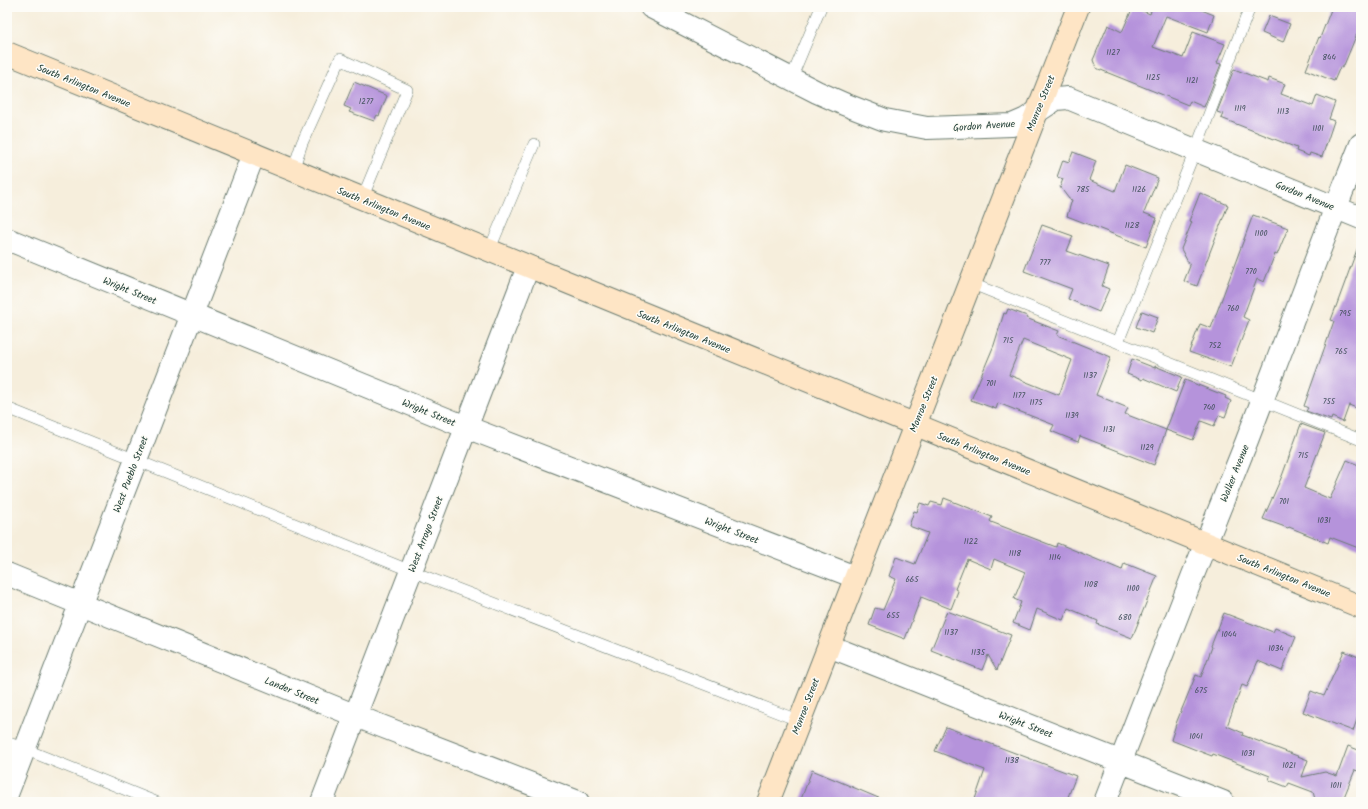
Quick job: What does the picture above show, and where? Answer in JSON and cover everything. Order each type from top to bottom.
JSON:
[{"type":"main road","name":"Monroe Street","points":[[768,802],[1078,7]]},
{"type":"main road","name":"South Arlington Avenue","points":[[7,53],[1361,607]]},
{"type":"street","name":"Gordon Avenue","points":[[650,7],[791,79],[844,104],[878,117],[921,127],[938,128],[1012,124],[1019,123],[1036,114],[1056,99],[1068,98],[1361,218]]},
{"type":"street","name":"Walker Avenue","points":[[1105,802],[1263,400],[1361,144]]},
{"type":"street","name":"West Pueblo Street","points":[[7,794],[16,746],[80,604],[254,154]]},
{"type":"street","name":"Wright Street","points":[[7,239],[466,428],[855,577]]},
{"type":"street","name":"West Arroyo Street","points":[[322,802],[528,267]]},
{"type":"street","name":"Lander Street","points":[[7,574],[355,715],[578,802]]},
{"type":"street","name":"Wright Street","points":[[829,646],[1223,802]]},
{"type":"lane","points":[[791,79],[821,7]]},
{"type":"lane","points":[[1118,342],[1195,151],[1250,7]]},
{"type":"lane","points":[[293,170],[302,143],[340,59],[407,90],[362,199]]},
{"type":"lane","points":[[489,251],[534,144]]},
{"type":"lane","points":[[970,283],[1361,440]]},
{"type":"lane","points":[[7,408],[411,571],[800,721]]},
{"type":"lane","points":[[16,746],[156,802]]},
{"type":"building","points":[[1133,7],[1150,14],[1151,11],[1145,8],[1146,7],[1194,7],[1214,15],[1208,32],[1166,16],[1153,47],[1183,58],[1193,32],[1225,44],[1217,63],[1221,64],[1204,107],[1190,101],[1188,105],[1096,68],[1093,60],[1108,25],[1122,32]]},
{"type":"building","points":[[1332,7],[1361,7],[1361,24],[1344,65],[1342,68],[1340,67],[1334,81],[1306,70]]},
{"type":"building","points":[[1269,16],[1290,24],[1283,42],[1262,33]]},
{"type":"building","points":[[1234,69],[1268,82],[1269,78],[1285,84],[1281,94],[1313,106],[1317,95],[1335,102],[1329,119],[1334,121],[1322,157],[1310,153],[1309,156],[1296,151],[1297,148],[1221,118],[1223,114],[1217,112]]},
{"type":"building","points":[[354,82],[387,96],[379,116],[377,115],[374,121],[349,112],[351,109],[344,106]]},
{"type":"building","points":[[1073,152],[1096,161],[1089,180],[1115,191],[1125,165],[1158,178],[1144,213],[1157,218],[1146,247],[1067,216],[1072,200],[1069,199],[1060,187],[1063,179],[1057,177],[1063,160],[1069,162]]},
{"type":"building","points":[[1200,193],[1228,205],[1197,286],[1184,281],[1190,266],[1181,249],[1192,222],[1189,221]]},
{"type":"building","points":[[1253,215],[1288,228],[1277,255],[1275,254],[1264,282],[1257,279],[1243,317],[1249,320],[1231,367],[1189,352],[1200,324],[1211,328]]},
{"type":"building","points":[[1042,225],[1073,236],[1067,251],[1109,266],[1102,286],[1109,289],[1099,312],[1068,299],[1072,289],[1024,271]]},
{"type":"building","points":[[1359,244],[1361,244],[1361,410],[1349,405],[1343,422],[1332,417],[1331,420],[1306,411],[1308,408],[1304,406],[1334,321],[1331,320]]},
{"type":"building","points":[[1008,309],[1027,316],[1026,318],[1059,331],[1057,335],[1111,357],[1096,395],[1128,408],[1125,414],[1166,430],[1154,465],[1080,436],[1078,442],[1051,431],[1054,425],[998,403],[996,409],[971,400],[994,345],[1004,313],[1006,314]],"holes":[[[1023,340],[1072,360],[1059,395],[1009,375]]]},
{"type":"building","points":[[1142,311],[1158,317],[1152,333],[1136,327]]},
{"type":"building","points":[[1132,359],[1155,368],[1155,366],[1182,377],[1176,392],[1143,378],[1142,380],[1127,374]]},
{"type":"building","points":[[1185,380],[1226,396],[1225,398],[1231,401],[1225,417],[1219,415],[1214,426],[1201,421],[1193,440],[1166,430]]},
{"type":"building","points":[[1301,424],[1325,433],[1304,488],[1330,499],[1347,460],[1361,466],[1361,549],[1330,537],[1328,543],[1289,527],[1288,528],[1263,519],[1282,476]]},
{"type":"building","points":[[944,498],[992,517],[991,522],[1056,547],[1057,543],[1122,570],[1124,563],[1157,576],[1132,638],[1097,624],[1098,621],[1068,608],[1063,620],[1037,609],[1030,630],[1013,623],[1021,602],[1014,599],[1025,572],[994,559],[991,569],[967,559],[955,589],[958,591],[951,609],[921,597],[905,639],[869,625],[875,608],[883,610],[896,579],[889,576],[896,557],[915,564],[928,533],[909,526],[914,511],[917,512],[920,503],[929,506],[931,502],[942,505]]},
{"type":"building","points":[[947,611],[1011,635],[997,670],[988,655],[982,670],[931,650]]},
{"type":"building","points":[[1224,613],[1273,632],[1275,628],[1296,637],[1282,671],[1258,661],[1247,687],[1242,685],[1227,726],[1243,733],[1242,735],[1308,760],[1302,777],[1325,772],[1337,776],[1348,746],[1361,751],[1361,772],[1355,770],[1342,802],[1322,802],[1315,799],[1313,792],[1289,783],[1287,787],[1269,780],[1270,776],[1171,740],[1177,721],[1196,675],[1201,677]]},
{"type":"building","points":[[1344,651],[1361,658],[1361,708],[1353,731],[1303,712],[1311,691],[1324,696]]},
{"type":"building","points":[[946,727],[1076,776],[1066,802],[974,802],[985,770],[935,751]]},
{"type":"building","points":[[812,770],[888,802],[800,802]]}]
